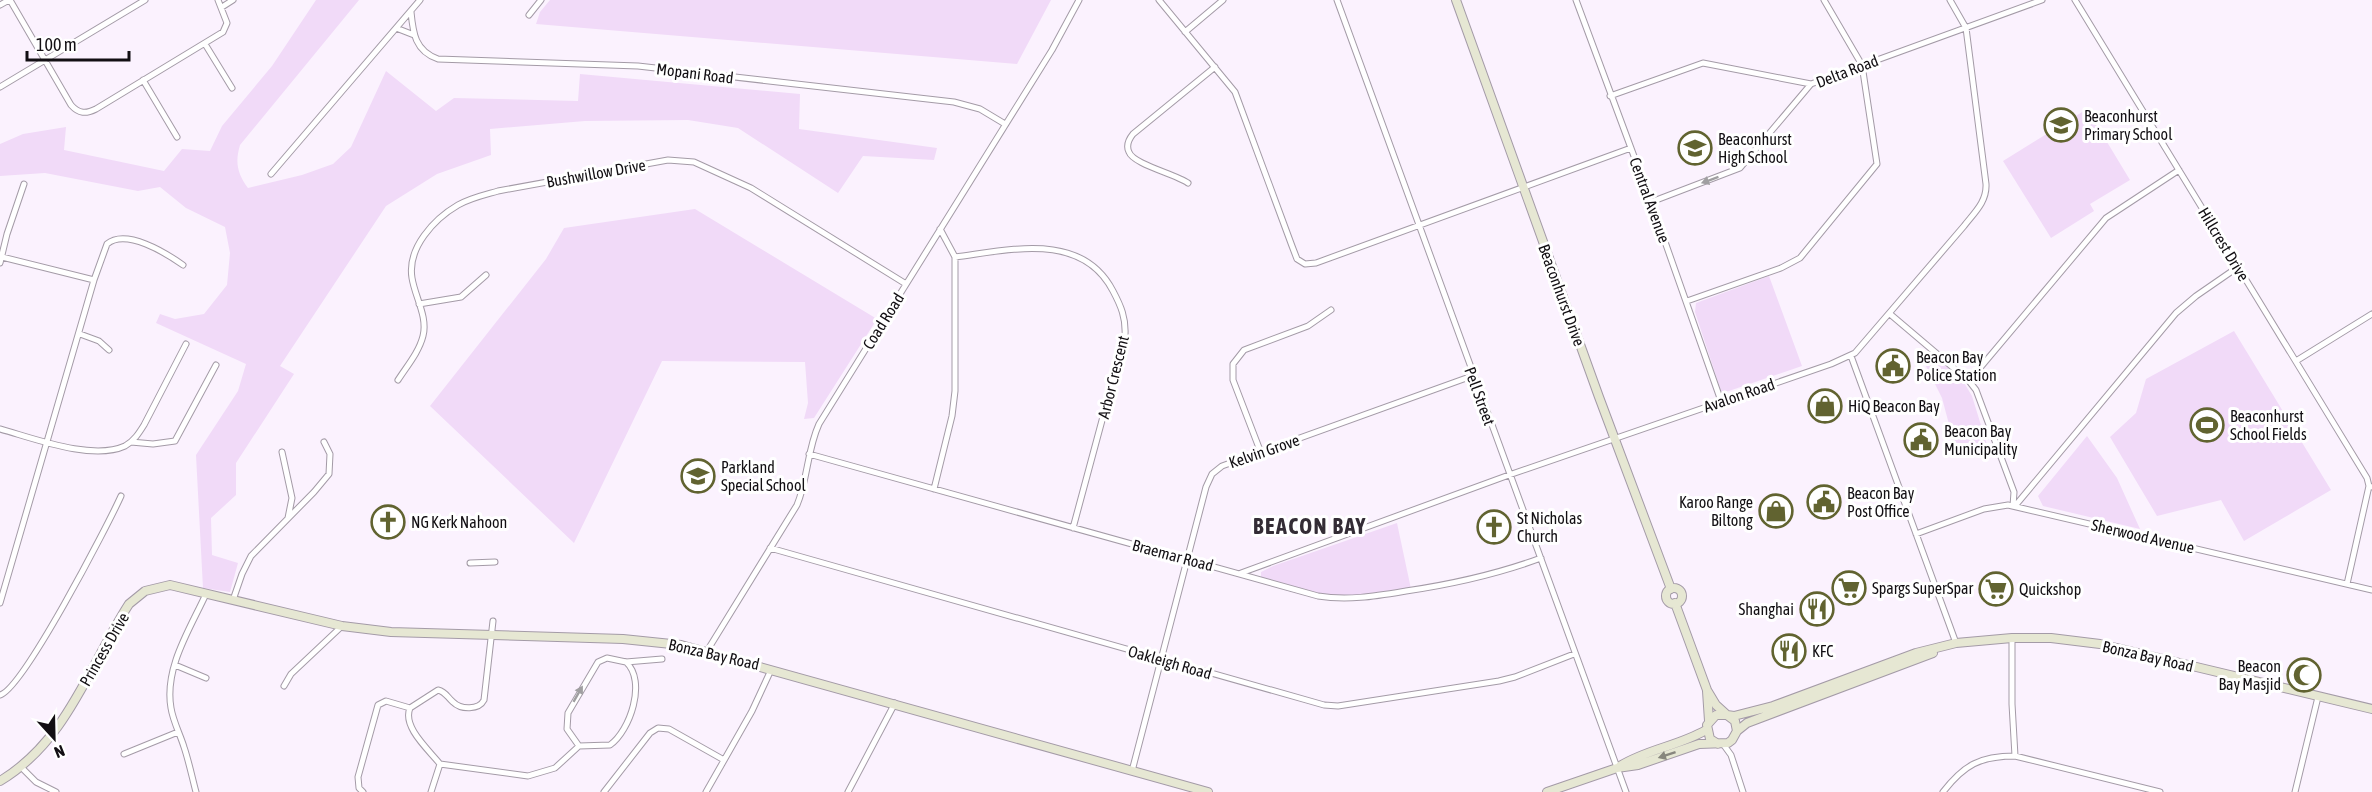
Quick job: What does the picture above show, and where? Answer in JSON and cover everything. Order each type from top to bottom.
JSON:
[{"type":"street","points":[[0,5],[9,0],[71,105],[80,112],[96,109],[223,32],[227,23],[218,0]]},
{"type":"street","points":[[0,87],[145,0]]},
{"type":"street","points":[[222,7],[233,0]]},
{"type":"street","points":[[271,174],[420,0]]},
{"type":"street","points":[[529,15],[541,0]]},
{"type":"street","name":"Coad Road","points":[[707,651],[801,496],[809,454],[819,424],[1052,50],[1079,0]]},
{"type":"street","points":[[1159,0],[1215,67],[1239,100],[1297,259],[1305,264],[1316,263],[1631,148]]},
{"type":"street","points":[[1185,32],[1223,0]]},
{"type":"street","name":"Pell Street","points":[[1337,0],[1472,376],[1626,792]]},
{"type":"street","name":"Beaconhurst Drive","points":[[1456,0],[1671,589],[1666,597],[1670,603],[1675,603],[1707,690]]},
{"type":"street","name":"Central Avenue","points":[[1576,0],[1687,301],[1721,401]]},
{"type":"street","points":[[1687,301],[1780,268],[1800,258],[1874,170],[1878,161],[1862,65],[1824,0]]},
{"type":"street","name":"Avalon Road","points":[[1241,573],[1509,475],[1851,356],[1890,314],[1986,195],[1966,28],[1950,0]]},
{"type":"street","name":"Delta Road","points":[[1651,202],[1740,168],[1811,84],[2042,0]]},
{"type":"street","name":"Hillcrest Drive","points":[[2075,0],[2370,486]]},
{"type":"street","points":[[396,28],[414,34],[411,12]]},
{"type":"street","name":"Mopani Road","points":[[414,34],[422,50],[438,58],[638,66],[954,102],[980,108],[1005,124]]},
{"type":"street","points":[[205,44],[232,88]]},
{"type":"street","points":[[1610,96],[1703,63],[1811,84]]},
{"type":"street","points":[[1188,183],[1176,175],[1134,159],[1128,152],[1129,141],[1133,134],[1215,67]]},
{"type":"street","points":[[143,80],[177,137]]},
{"type":"street","name":"Bushwillow Drive","points":[[398,380],[423,336],[424,322],[410,268],[415,249],[442,216],[459,204],[498,192],[668,160],[694,162],[751,188],[906,284]]},
{"type":"street","points":[[1969,381],[2106,219],[2179,170]]},
{"type":"street","points":[[24,184],[1,260],[94,280]]},
{"type":"street","points":[[934,489],[954,403],[955,257],[940,229]]},
{"type":"street","points":[[0,603],[105,249],[110,241],[116,239],[148,244],[183,265]]},
{"type":"street","name":"Arbor Crescent","points":[[955,257],[1029,248],[1054,250],[1073,255],[1094,266],[1119,303],[1124,315],[1125,335],[1073,528]]},
{"type":"street","points":[[2014,506],[2176,313],[2238,267]]},
{"type":"street","points":[[419,304],[461,297],[486,275]]},
{"type":"street","points":[[1261,453],[1233,380],[1231,371],[1235,359],[1244,350],[1308,326],[1331,310]]},
{"type":"street","points":[[1890,314],[1969,381],[1976,390],[2014,492],[2014,506]]},
{"type":"street","points":[[2296,361],[2372,314]]},
{"type":"street","points":[[80,334],[99,341],[109,350]]},
{"type":"street","points":[[0,429],[48,443],[93,450],[120,447],[131,442],[144,425],[186,344]]},
{"type":"street","points":[[1851,356],[1956,643]]},
{"type":"street","points":[[131,442],[153,444],[175,441],[216,365]]},
{"type":"street","name":"Kelvin Grove","points":[[1132,771],[1208,480],[1212,474],[1222,466],[1472,376]]},
{"type":"street","points":[[233,600],[251,556],[288,520],[329,474],[330,454],[324,442]]},
{"type":"street","points":[[282,452],[292,498],[288,520]]},
{"type":"street","name":"Braemar Road","points":[[809,454],[1318,596],[1352,598],[1471,580],[1541,558]]},
{"type":"street","points":[[2347,584],[2370,486]]},
{"type":"street","points":[[0,695],[11,689],[37,648],[92,555],[121,496]]},
{"type":"street","name":"Sherwood Avenue","points":[[1917,534],[1990,507],[2014,506],[2372,590]]},
{"type":"street","name":"Oakleigh Road","points":[[770,548],[1330,706],[1499,681],[1574,654]]},
{"type":"street","points":[[470,562],[495,562]]},
{"type":"street","name":"Princess Drive","points":[[0,781],[44,745],[59,728],[122,615],[136,598],[155,587],[170,585],[206,594]]},
{"type":"street","points":[[196,792],[170,698],[170,680],[206,594]]},
{"type":"street","name":"Bonza Bay Road","points":[[206,594],[342,626],[391,632],[652,641],[707,651],[1208,792]]},
{"type":"street","points":[[493,621],[484,700],[481,706],[476,708],[457,705],[445,692],[438,690],[410,708],[408,716],[410,724],[440,764],[528,776],[555,768],[579,746],[610,745],[633,711],[634,676],[626,662]]},
{"type":"street","points":[[284,686],[291,674],[342,626]]},
{"type":"street","points":[[2012,638],[2015,756]]},
{"type":"street","name":"Bonza Bay Road","points":[[1727,715],[1743,716],[1916,653],[1956,643],[2012,638],[2051,638],[2100,644],[2372,710]]},
{"type":"street","name":"Bonza Bay Road","points":[[1736,734],[1747,723],[1956,643]]},
{"type":"street","points":[[579,746],[569,734],[566,725],[568,713],[598,662],[607,658],[626,662],[662,660]]},
{"type":"street","points":[[175,665],[206,678]]},
{"type":"street","points":[[706,792],[752,711],[772,668]]},
{"type":"street","points":[[1707,690],[1716,705],[1735,721],[1736,734],[1731,755]]},
{"type":"street","points":[[1707,690],[1710,739],[1720,744],[1731,755],[1743,792]]},
{"type":"street","points":[[2295,792],[2318,697]]},
{"type":"street","points":[[363,792],[359,788],[358,777],[378,705],[386,701],[410,708]]},
{"type":"street","points":[[848,792],[894,704]]},
{"type":"street","points":[[1617,768],[1636,756],[1693,737],[1716,715],[1727,715]]},
{"type":"street","points":[[604,792],[650,733],[658,728],[669,729],[724,760]]},
{"type":"street","points":[[124,754],[178,732]]},
{"type":"street","points":[[1547,792],[1617,768],[1638,765],[1699,744],[1720,744],[1732,740],[1736,734]]},
{"type":"street","points":[[1943,792],[1960,773],[1977,761],[2015,756],[2160,792]]},
{"type":"street","points":[[431,792],[440,764]]},
{"type":"street","points":[[20,766],[36,782],[56,792]]},
{"type":"shaded area","points":[[316,0],[359,0],[240,145],[238,167],[248,188],[302,175],[333,164],[351,147],[386,71],[436,111],[454,98],[578,101],[580,74],[800,94],[799,129],[937,148],[934,160],[863,156],[838,193],[738,128],[688,120],[585,121],[490,129],[491,155],[437,174],[386,206],[280,366],[294,374],[236,463],[236,495],[211,518],[212,555],[238,563],[230,592],[203,588],[196,455],[238,391],[246,364],[156,323],[160,314],[175,319],[204,314],[227,285],[230,253],[225,227],[186,208],[160,187],[138,191],[45,173],[0,176],[0,144],[23,134],[66,127],[64,150],[164,171],[182,149],[210,151],[222,126],[272,66]]},
{"type":"shaded area","points":[[550,0],[1051,0],[1017,64],[536,24],[540,12]]},
{"type":"shaded area","points":[[2087,109],[2130,180],[2090,204],[2094,211],[2051,238],[2003,161]]},
{"type":"shaded area","points":[[695,209],[877,319],[814,418],[804,419],[808,403],[805,362],[662,361],[574,543],[430,406],[546,259],[564,228]]},
{"type":"shaded area","points":[[1769,276],[1802,366],[1726,392],[1721,391],[1695,312],[1696,303]]},
{"type":"shaded area","name":"Beaconhurst School Fields","points":[[2234,331],[2331,490],[2244,541],[2221,500],[2157,516],[2110,437],[2136,413],[2146,379]]},
{"type":"shaded area","points":[[1936,357],[1963,381],[1972,396],[1988,448],[1958,458],[1942,398],[1924,362]]},
{"type":"shaded area","points":[[2087,436],[2117,478],[2140,529],[2043,506],[2038,496]]},
{"type":"shaded area","points":[[1397,523],[1411,589],[1356,597],[1331,597],[1261,577],[1261,572],[1273,566]]},
{"type":"place","name":"Beaconhurst Primary School","points":[[2061,125]]},
{"type":"place","name":"Beaconhurst High School","points":[[1695,148]]},
{"type":"place","name":"Beacon Bay Police Station","points":[[1893,366]]},
{"type":"place","name":"HiQ Beacon Bay","points":[[1825,406]]},
{"type":"place","name":"Beaconhurst School Fields","points":[[2207,425]]},
{"type":"place","name":"Beacon Bay Municipality","points":[[1921,440]]},
{"type":"place","name":"Parkland Special School","points":[[698,476]]},
{"type":"place","name":"Beacon Bay Post Office","points":[[1824,502]]},
{"type":"place","name":"Karoo Range Biltong","points":[[1776,511]]},
{"type":"place","name":"NG Kerk Nahoon","points":[[388,522]]},
{"type":"place","name":"St Nicholas Church","points":[[1494,527]]},
{"type":"place","name":"Spargs SuperSpar","points":[[1849,588]]},
{"type":"place","name":"Quickshop","points":[[1996,589]]},
{"type":"place","name":"Shanghai","points":[[1817,609]]},
{"type":"place","name":"KFC","points":[[1789,651]]},
{"type":"place","name":"Beacon Bay Masjid","points":[[2304,675]]},
{"type":"district","name":"BEACON BAY","points":[[1310,526]]}]
